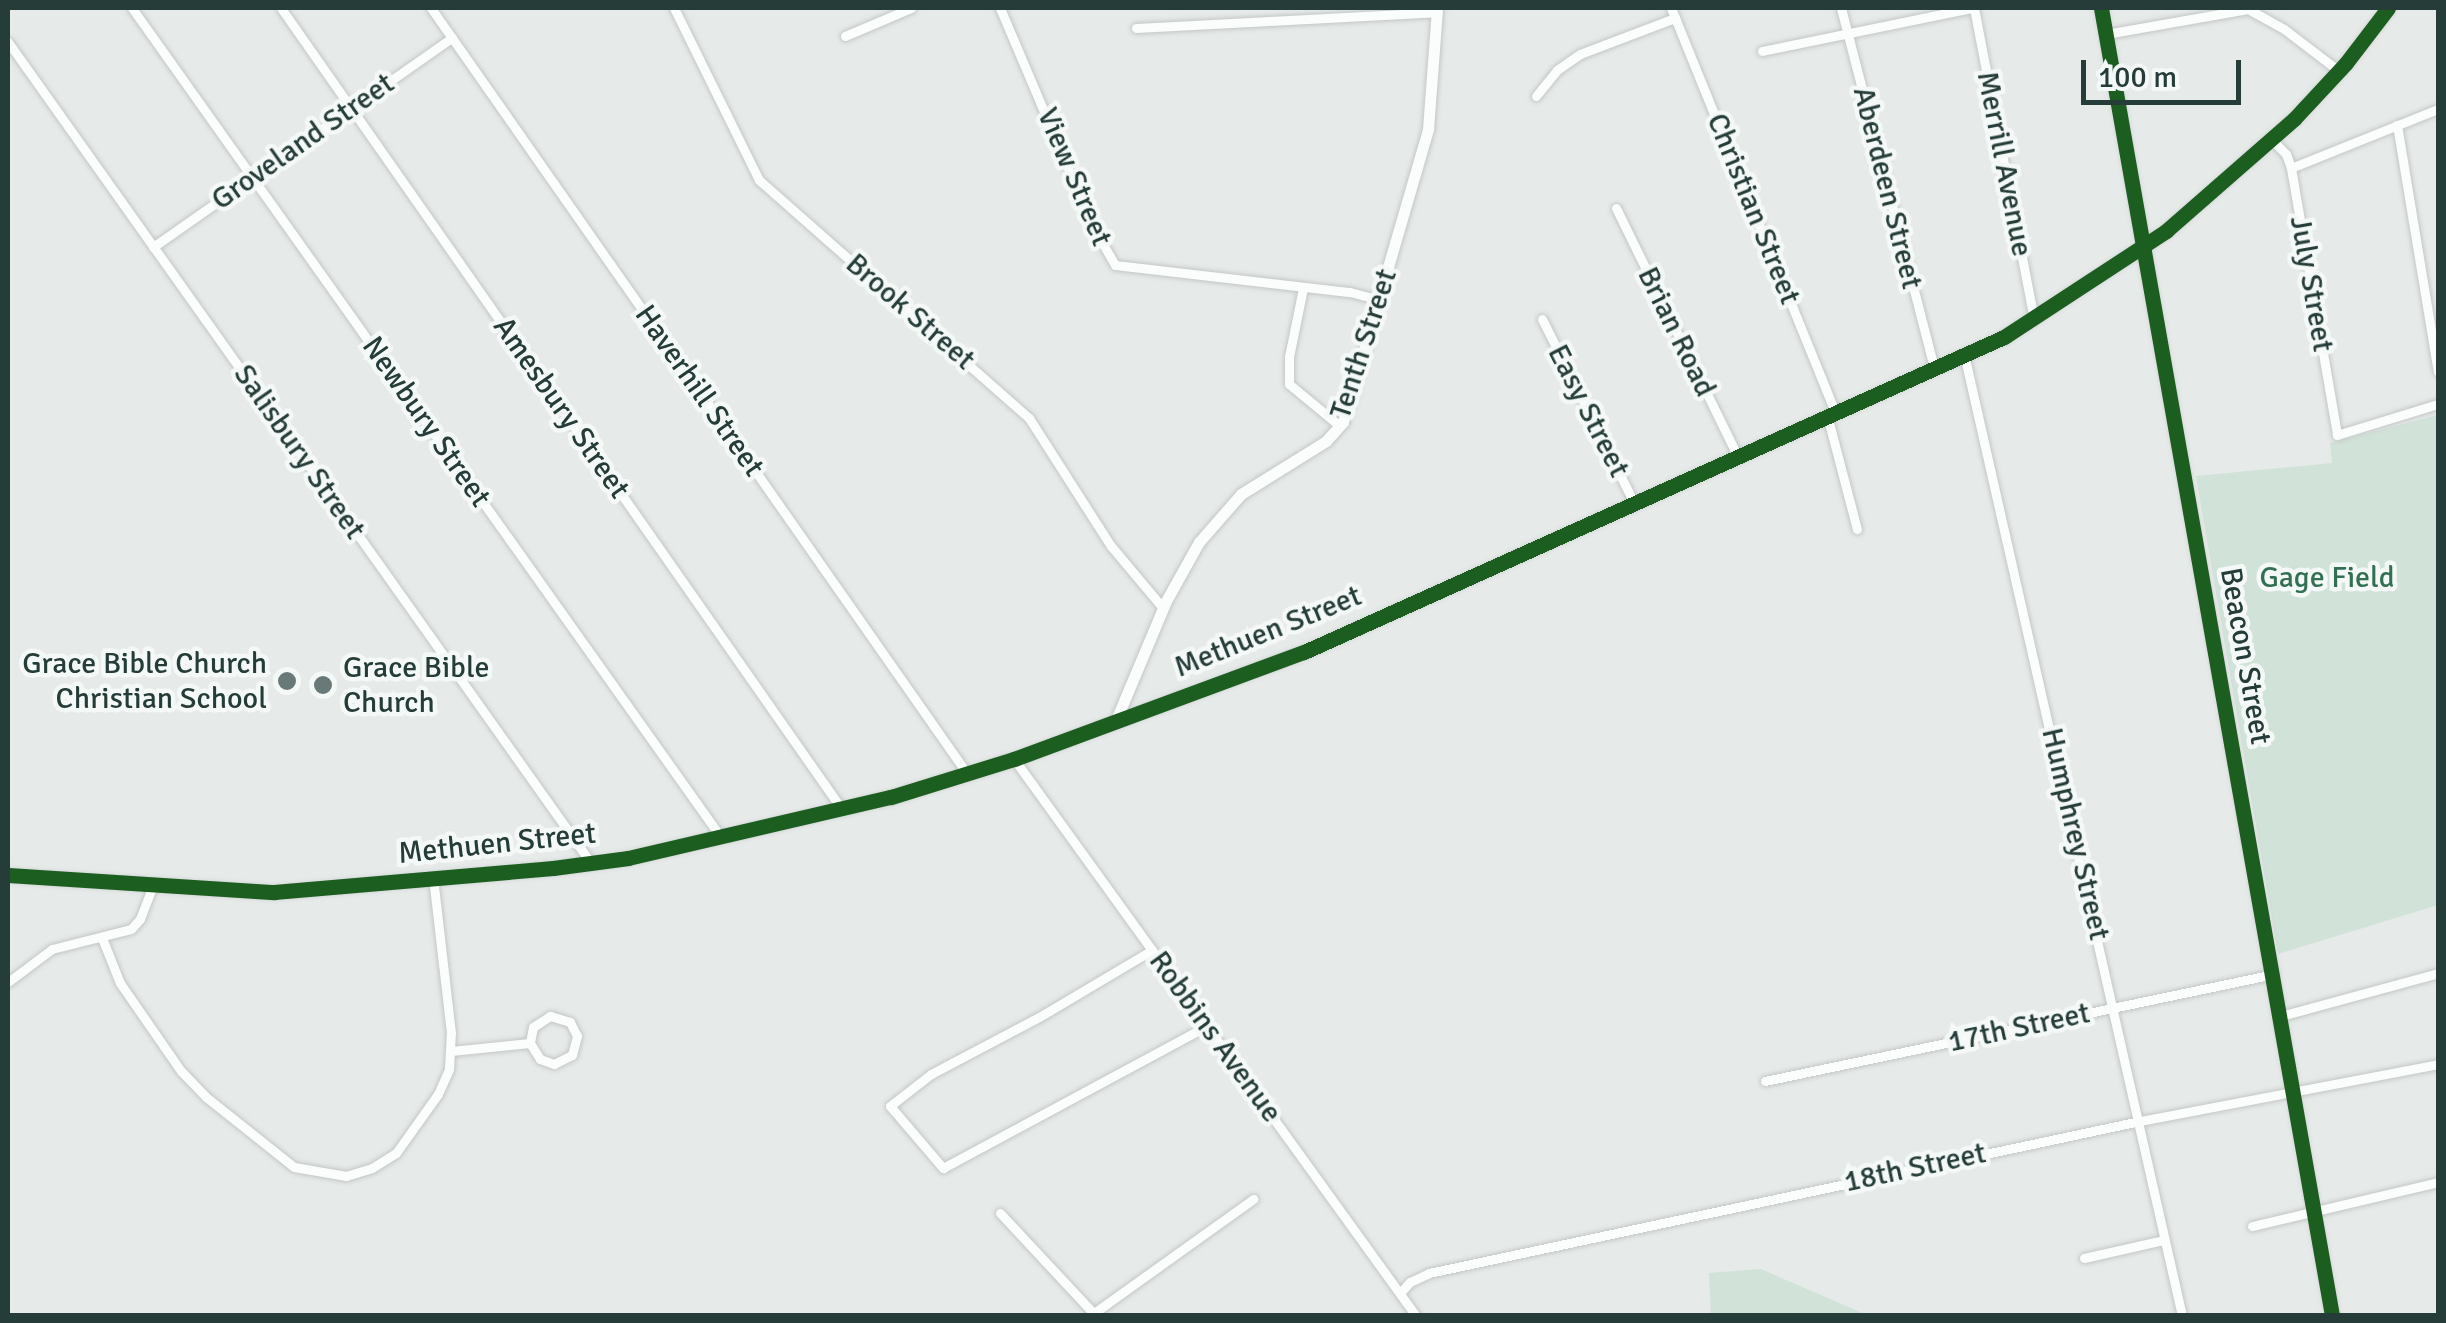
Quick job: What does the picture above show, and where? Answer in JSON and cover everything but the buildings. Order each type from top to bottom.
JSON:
[{"type":"street","name":"Newbury Street","points":[[132,8],[720,836]]},
{"type":"street","name":"Amesbury Street","points":[[281,8],[841,808]]},
{"type":"street","name":"Haverhill Street","points":[[431,8],[968,775]]},
{"type":"street","name":"Brook Street","points":[[674,8],[760,180],[1029,418],[1111,546],[1163,608]]},
{"type":"street","points":[[845,36],[911,8]]},
{"type":"street","name":"View Street","points":[[1000,8],[1092,225],[1115,265],[1379,300]]},
{"type":"street","name":"Aberdeen Street","points":[[1842,8],[1934,368]]},
{"type":"street","points":[[1762,50],[1972,8]]},
{"type":"street","name":"Merrill Avenue","points":[[1972,8],[2034,320]]},
{"type":"street","name":"Beacon Street","points":[[2101,8],[2332,1316]]},
{"type":"street","name":"Methuen Street","points":[[8,875],[274,892],[591,863],[841,808],[1014,759],[1304,652],[2034,320],[2145,246],[2271,140],[2339,71],[2388,8]]},
{"type":"street","points":[[2106,34],[2248,9],[2339,71]]},
{"type":"street","name":"Tenth Street","points":[[1116,720],[1163,608],[1199,542],[1235,499],[1340,426],[1428,129],[1437,10]]},
{"type":"street","points":[[1136,28],[1437,10]]},
{"type":"street","points":[[1536,96],[1557,70],[1580,54],[1673,13]]},
{"type":"street","name":"Christian Street","points":[[1673,13],[1831,413],[1857,529]]},
{"type":"street","name":"Groveland Street","points":[[153,246],[452,38]]},
{"type":"street","name":"Salisbury Street","points":[[8,42],[591,863]]},
{"type":"street","points":[[2291,168],[2438,108]]},
{"type":"street","points":[[2397,125],[2438,372]]},
{"type":"street","name":"July Street","points":[[2271,140],[2286,154],[2291,168],[2337,434],[2438,404]]},
{"type":"street","name":"Brian Road","points":[[1616,208],[1737,455]]},
{"type":"street","points":[[1303,288],[1289,356],[1290,387],[1340,426]]},
{"type":"street","name":"Easy Street","points":[[1542,320],[1634,502]]},
{"type":"street","name":"Humphrey Street","points":[[1964,354],[2182,1316]]},
{"type":"street","name":"Robbins Avenue","points":[[1014,759],[1416,1316]]},
{"type":"street","points":[[102,938],[120,983],[188,1080],[287,1162],[309,1173],[356,1174],[396,1153],[443,1086],[451,1051],[433,878]]},
{"type":"street","points":[[8,982],[52,949],[102,938],[136,924],[152,887]]},
{"type":"street","points":[[1152,950],[1040,1017],[931,1074],[890,1106],[943,1168],[1207,1026]]},
{"type":"street","points":[[2280,1016],[2438,973]]},
{"type":"street","name":"17th Street","points":[[1765,1081],[2274,974]]},
{"type":"street","points":[[550,1016],[566,1019],[577,1036],[572,1055],[554,1064],[540,1060],[530,1042],[536,1023],[550,1016]]},
{"type":"street","points":[[451,1051],[530,1042]]},
{"type":"street","name":"18th Street","points":[[1400,1293],[1410,1282],[1430,1273],[2140,1120],[2438,1064]]},
{"type":"street","points":[[2252,1226],[2438,1182]]},
{"type":"street","points":[[1000,1213],[1095,1314],[1253,1199]]},
{"type":"street","points":[[2084,1258],[2163,1240]]},
{"type":"green space","name":"Gage Field","points":[[2438,415],[2438,905],[2278,954],[2196,476],[2332,463],[2330,443]]},
{"type":"green space","points":[[1761,1269],[1867,1315],[1711,1315],[1709,1273]]},
{"type":"cycle path","points":[[2101,8],[2332,1316]]},
{"type":"cycle path","points":[[8,875],[274,892],[553,868],[628,858],[891,797],[1014,759],[1304,652],[2004,337],[2166,231],[2294,119],[2346,63],[2388,8]]},
{"type":"place","name":"Grace Bible Church Christian School","points":[[287,681]]},
{"type":"place","name":"Grace Bible Church","points":[[323,685]]}]
